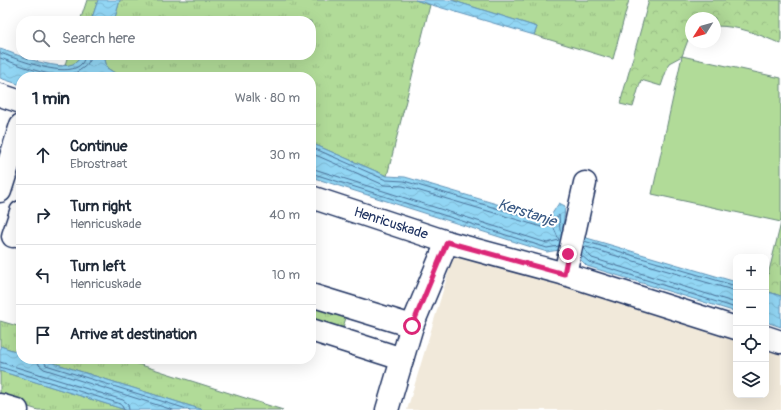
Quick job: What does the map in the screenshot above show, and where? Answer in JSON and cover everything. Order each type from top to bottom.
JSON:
[{"type":"street","points":[[0,95],[16,100]]},
{"type":"street","points":[[0,191],[16,141]]},
{"type":"street","points":[[566,264],[585,183]]},
{"type":"street","points":[[0,196],[16,201]]},
{"type":"street","name":"Henricuskade","points":[[316,199],[447,242],[566,264],[733,327]]},
{"type":"street","points":[[11,235],[16,224]]},
{"type":"street","points":[[387,410],[412,326],[447,242]]},
{"type":"street","points":[[316,297],[412,326]]},
{"type":"street","points":[[316,332],[402,359]]},
{"type":"street","points":[[769,338],[781,342]]},
{"type":"street","points":[[0,405],[17,410]]},
{"type":"shaded area","points":[[460,234],[733,325],[733,398],[769,398],[769,337],[781,341],[781,410],[407,410]]},
{"type":"green space","points":[[87,0],[98,0],[93,16],[82,16]]},
{"type":"green space","points":[[120,0],[415,0],[430,5],[387,176],[316,145],[316,72],[113,72],[107,68],[105,60],[316,60],[316,16],[115,16]]},
{"type":"green space","points":[[451,0],[629,0],[613,59],[534,35],[537,27]]},
{"type":"green space","points":[[649,0],[781,0],[781,44],[741,29],[721,26],[721,12],[685,12],[685,48],[682,56],[669,63],[661,86],[641,80],[633,107],[620,104]]},
{"type":"green space","points":[[682,56],[781,78],[781,222],[652,194]]},
{"type":"green space","points":[[66,60],[79,60],[71,66],[65,65]]},
{"type":"green space","points":[[781,223],[781,296],[769,292],[769,271]]},
{"type":"green space","points":[[316,306],[347,315],[341,333],[316,325]]},
{"type":"green space","points":[[0,321],[16,326],[16,351],[0,346]]},
{"type":"green space","points":[[57,364],[138,364],[283,410],[203,410]]},
{"type":"green space","points":[[0,371],[126,410],[38,410],[0,398]]},
{"type":"water","points":[[98,0],[120,0],[115,16],[93,16]]},
{"type":"water","points":[[415,0],[451,0],[537,27],[534,35]]},
{"type":"water","points":[[0,49],[16,55],[16,60],[31,60],[57,65],[68,65],[77,60],[105,60],[107,68],[113,72],[16,72],[16,83],[0,78]]},
{"type":"water","name":"Kerstanje","points":[[316,145],[387,176],[405,177],[544,218],[550,217],[559,203],[565,206],[563,229],[568,234],[580,236],[733,281],[733,311],[587,266],[573,253],[560,250],[547,252],[316,179]]},
{"type":"water","points":[[769,292],[781,296],[781,327],[769,323]]},
{"type":"water","points":[[0,346],[16,351],[16,364],[57,364],[203,410],[126,410],[0,371]]},
{"type":"route","points":[[412,326],[447,242],[564,274],[568,254]]}]
